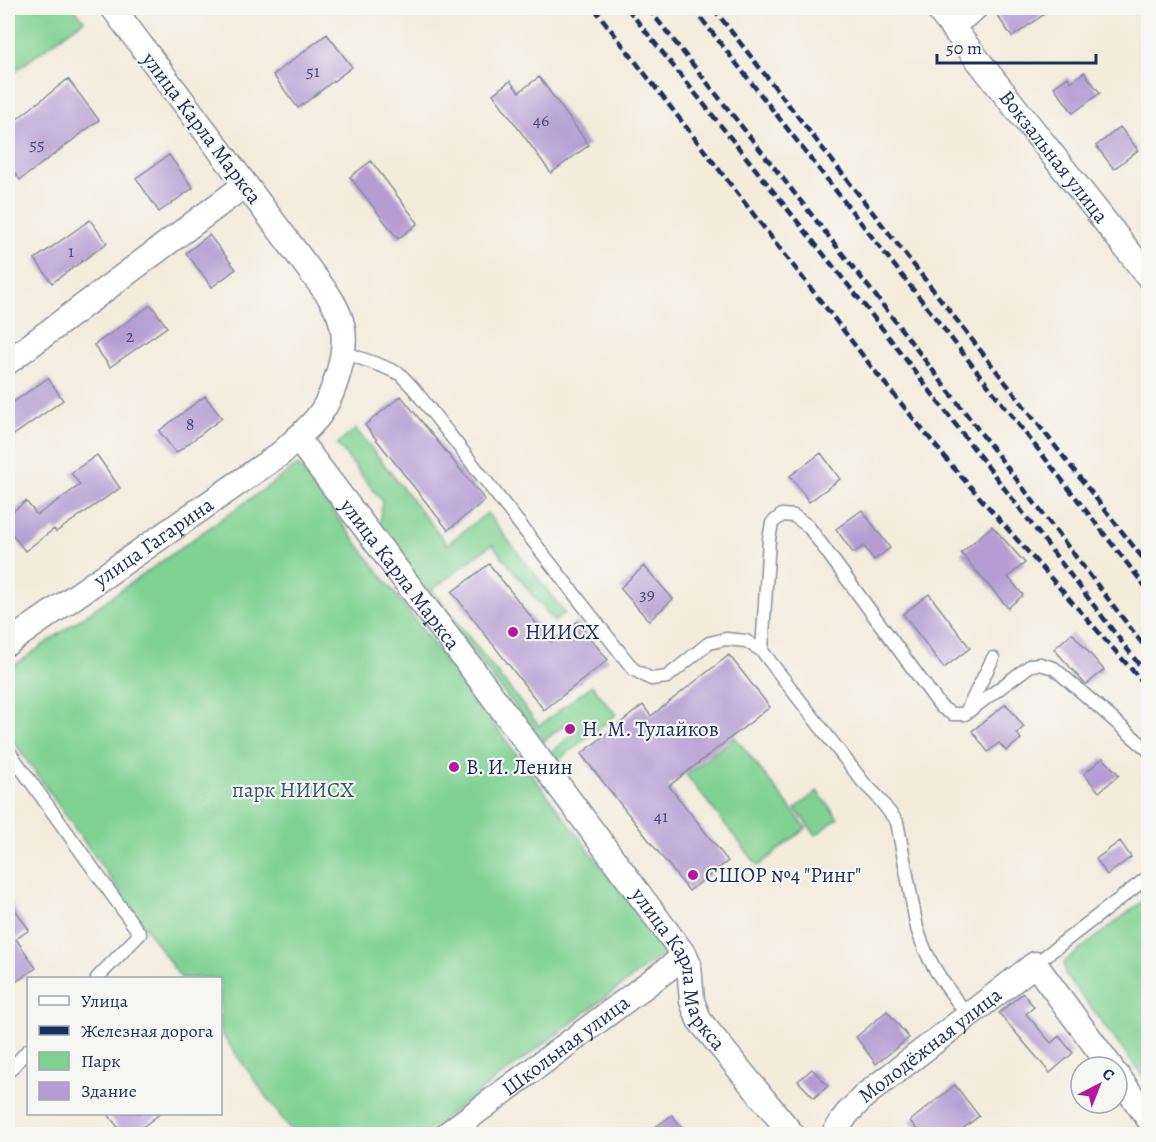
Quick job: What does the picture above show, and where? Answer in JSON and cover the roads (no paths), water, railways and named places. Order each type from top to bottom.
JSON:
[{"type":"street","name":"улица Карла Маркса","points":[[113,8],[336,308],[342,322],[343,352],[333,388],[317,417],[297,438],[685,956],[689,965],[692,1001],[699,1020],[792,1134]]},
{"type":"street","points":[[945,17],[975,8]]},
{"type":"street","name":"Вокзальная улица","points":[[945,17],[1149,276]]},
{"type":"street","points":[[8,362],[244,185]]},
{"type":"street","name":"улица Гагарина","points":[[8,643],[280,454],[297,438]]},
{"type":"street","name":"Школьная улица","points":[[447,1134],[685,956]]},
{"type":"street","points":[[1035,964],[1102,1055]]},
{"type":"street","name":"Молодёжная улица","points":[[834,1134],[846,1115],[864,1096],[1035,964]]},
{"type":"street","points":[[1129,1091],[1149,1118]]},
{"type":"lane","points":[[343,352],[400,374],[414,389],[633,669],[651,679],[667,677],[709,644],[726,639],[746,641],[762,651],[863,782],[897,822],[922,944],[937,975],[968,1016]]},
{"type":"lane","points":[[762,651],[772,523],[783,515],[794,516],[808,526],[941,707],[952,714],[965,714],[1030,665],[1040,664],[1054,668],[1149,750]]},
{"type":"lane","points":[[965,714],[993,658]]},
{"type":"lane","points":[[8,750],[140,934],[98,977]]},
{"type":"lane","points":[[1035,964],[1149,877]]},
{"type":"lane","points":[[8,1072],[27,1051]]},
{"type":"railway","points":[[594,8],[874,370],[952,466],[1148,688]]},
{"type":"railway","points":[[627,8],[868,310],[1147,675]]},
{"type":"railway","points":[[648,8],[875,295],[1148,651]]},
{"type":"railway","points":[[693,8],[1148,590]]},
{"type":"railway","points":[[713,8],[1148,565]]},
{"type":"place","name":"НИИСХ","points":[[513,632]]},
{"type":"place","name":"Н. М. Тулайков","points":[[570,729]]},
{"type":"place","name":"В. И. Ленин","points":[[454,767]]},
{"type":"place","name":"СШОР №4 \"Ринг\"","points":[[693,875]]},
{"type":"park label","name":"парк НИИСХ","points":[[293,790]]}]
